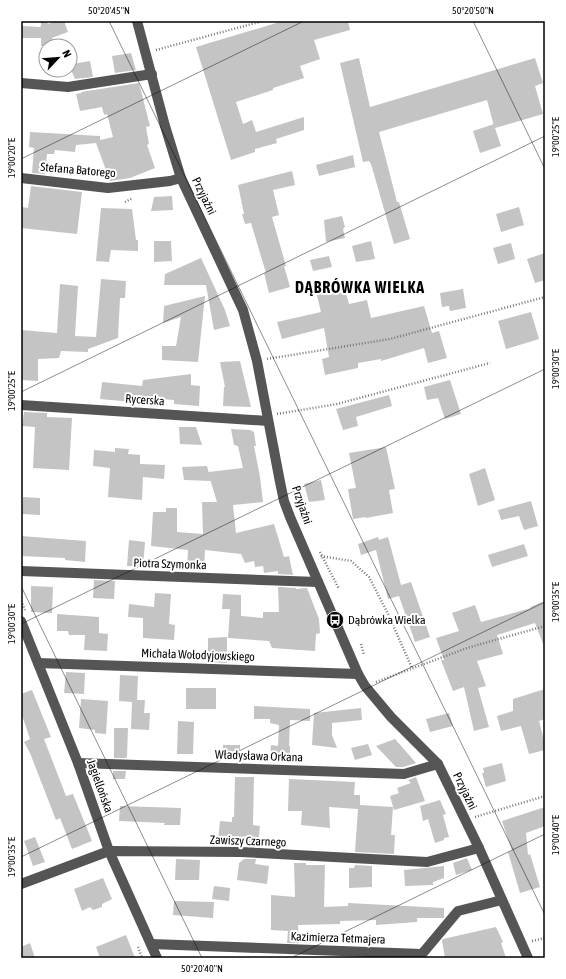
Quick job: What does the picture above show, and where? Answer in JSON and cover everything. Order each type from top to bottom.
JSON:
[{"type":"street","name":"Przyjaźni","points":[[137,21],[165,126],[181,178],[243,310],[256,361],[284,500],[318,582],[364,686],[391,717],[438,764],[479,848],[528,958]]},
{"type":"street","points":[[21,83],[68,87],[152,74]]},
{"type":"street","name":"Stefana Batorego","points":[[21,178],[108,188],[170,181],[181,178]]},
{"type":"street","name":"Rycerska","points":[[21,405],[267,418]]},
{"type":"street","name":"Piotra Szymonka","points":[[21,571],[318,582]]},
{"type":"street","name":"Jagiellońska","points":[[21,621],[78,763],[109,851],[157,958]]},
{"type":"street","name":"Michała Wołodyjowskiego","points":[[38,663],[358,674]]},
{"type":"street","name":"Władysława Orkana","points":[[78,763],[404,774],[438,764]]},
{"type":"street","name":"Zawiszy Czarnego","points":[[21,884],[109,851],[241,852],[427,862],[479,848]]},
{"type":"street","name":"Kazimierza Tetmajera","points":[[151,944],[422,954],[458,911],[502,900]]},
{"type":"path","points":[[146,53],[263,21]]},
{"type":"path","points":[[256,361],[390,339],[545,297]]},
{"type":"path","points":[[267,418],[337,404],[490,363]]},
{"type":"path","points":[[307,554],[351,561],[369,577],[388,614],[412,668]]},
{"type":"path","points":[[364,686],[467,648],[545,626]]},
{"type":"path","points":[[465,820],[545,796]]},
{"type":"path","points":[[136,944],[142,958]]},
{"type":"building","points":[[41,21],[47,21],[48,24],[56,21],[64,21],[68,32],[52,38],[21,38],[21,26],[41,26]]},
{"type":"building","points":[[283,21],[348,21],[350,30],[314,40],[320,59],[300,66],[304,78],[236,102],[243,124],[252,120],[256,132],[304,117],[304,130],[276,139],[277,143],[255,149],[255,152],[231,160],[196,47]]},
{"type":"building","points":[[131,53],[136,70],[115,73],[112,56]]},
{"type":"building","points":[[359,58],[370,107],[535,58],[543,83],[535,86],[543,114],[495,128],[501,146],[480,153],[473,131],[494,124],[487,100],[379,132],[397,202],[399,202],[410,239],[394,244],[371,164],[369,161],[363,162],[340,63]]},
{"type":"building","points":[[90,61],[93,77],[75,79],[78,78],[78,63]]},
{"type":"building","points":[[139,83],[150,126],[146,127],[149,144],[147,145],[155,168],[130,178],[110,181],[96,143],[76,145],[75,152],[55,150],[54,154],[47,154],[45,174],[32,173],[34,148],[29,147],[30,132],[100,136],[100,140],[113,137],[107,114],[104,115],[102,107],[80,111],[76,94]]},
{"type":"building","points":[[353,155],[355,167],[319,176],[316,165]]},
{"type":"building","points":[[292,171],[295,185],[273,190],[279,215],[272,217],[286,266],[284,266],[290,287],[269,293],[264,273],[266,273],[251,223],[245,224],[242,214],[244,214],[238,185]]},
{"type":"building","points":[[31,186],[82,192],[77,234],[21,228],[22,207],[28,208]]},
{"type":"building","points":[[172,196],[173,210],[151,211],[154,197]]},
{"type":"building","points":[[519,207],[524,225],[501,232],[496,214]]},
{"type":"building","points":[[101,208],[132,209],[136,240],[138,240],[138,251],[111,250],[109,262],[96,261]]},
{"type":"building","points":[[342,216],[345,227],[343,229],[345,238],[326,242],[324,220]]},
{"type":"building","points":[[154,241],[171,241],[172,261],[154,262]]},
{"type":"building","points":[[371,241],[375,259],[356,262],[352,246]]},
{"type":"building","points":[[511,243],[515,259],[498,264],[493,248]]},
{"type":"building","points":[[545,253],[545,280],[535,283],[527,259]]},
{"type":"building","points":[[329,256],[332,267],[313,271],[310,260]]},
{"type":"building","points":[[201,258],[225,310],[230,326],[214,330],[206,285],[164,285],[165,274]]},
{"type":"building","points":[[101,279],[126,281],[125,298],[120,298],[118,338],[88,349],[88,352],[61,351],[59,358],[38,359],[38,381],[21,380],[21,330],[57,333],[60,284],[78,286],[75,336],[96,337]]},
{"type":"building","points":[[344,286],[349,304],[367,300],[371,318],[424,306],[432,333],[439,331],[447,358],[428,363],[424,348],[381,361],[381,359],[358,363],[358,368],[325,375],[322,359],[329,357],[324,328],[282,339],[277,322],[321,312],[316,292]]},
{"type":"building","points":[[463,289],[466,308],[450,311],[449,306],[442,307],[440,293]]},
{"type":"building","points":[[205,296],[198,362],[162,360],[162,346],[176,346],[181,317],[163,323],[164,306]]},
{"type":"building","points":[[531,312],[539,339],[506,349],[498,321]]},
{"type":"building","points":[[240,361],[251,407],[223,406],[225,387],[220,362]]},
{"type":"building","points":[[191,374],[191,385],[200,386],[199,406],[174,404],[174,400],[134,397],[133,402],[100,399],[102,382],[142,386],[143,380]]},
{"type":"building","points":[[450,380],[461,414],[445,419],[438,398],[427,400],[424,387]]},
{"type":"building","points":[[389,395],[392,406],[356,417],[358,426],[343,430],[336,409]]},
{"type":"building","points":[[24,412],[47,413],[47,417],[72,418],[69,470],[33,468],[35,427],[22,426]]},
{"type":"building","points":[[179,427],[196,427],[202,445],[180,444]]},
{"type":"building","points":[[231,429],[250,430],[254,432],[256,446],[254,446],[263,502],[233,505],[236,533],[274,524],[284,557],[289,556],[293,575],[278,574],[278,571],[264,573],[263,566],[255,567],[254,561],[245,563],[241,554],[205,550],[204,568],[187,567],[188,550],[151,546],[153,512],[166,512],[166,508],[177,508],[177,532],[203,534],[202,502],[217,502],[208,472],[243,468],[238,446],[234,445]]},
{"type":"building","points":[[386,447],[395,489],[389,490],[393,513],[353,519],[348,489],[356,488],[349,453]]},
{"type":"building","points":[[115,448],[129,449],[128,454],[140,455],[140,464],[165,465],[164,479],[143,477],[142,500],[108,497],[110,468],[93,466],[94,450],[115,452]]},
{"type":"building","points":[[207,466],[211,481],[184,480],[182,467]]},
{"type":"building","points":[[485,468],[495,500],[478,506],[469,474]]},
{"type":"building","points":[[321,480],[325,500],[309,502],[304,484]]},
{"type":"building","points":[[23,497],[40,498],[40,515],[22,514]]},
{"type":"building","points":[[531,501],[538,526],[524,530],[519,516],[501,520],[498,510]]},
{"type":"building","points":[[21,536],[86,541],[85,562],[65,560],[65,558],[21,556]]},
{"type":"building","points":[[378,537],[379,540],[388,537],[401,585],[411,582],[430,637],[415,642],[399,596],[388,599],[376,550],[361,555],[358,544]]},
{"type":"building","points":[[129,540],[145,542],[143,567],[127,566]]},
{"type":"building","points":[[524,544],[528,556],[492,567],[488,555]]},
{"type":"building","points":[[94,580],[115,581],[114,599],[93,598]]},
{"type":"building","points":[[31,586],[53,587],[52,613],[31,612]]},
{"type":"building","points":[[278,587],[296,589],[307,588],[319,619],[320,633],[316,634],[315,651],[272,648],[269,641],[228,638],[230,609],[222,609],[223,594],[241,595],[241,616],[263,618],[263,612],[279,612]]},
{"type":"building","points":[[155,593],[171,594],[169,624],[175,625],[174,640],[143,638],[143,618],[128,617],[129,604],[154,607]]},
{"type":"building","points":[[545,601],[544,646],[535,623],[497,635],[503,654],[477,661],[486,686],[478,688],[489,727],[474,731],[464,687],[453,691],[441,660],[444,660],[436,638],[459,631],[452,613],[475,605],[481,622],[531,608],[530,607]]},
{"type":"building","points":[[57,614],[99,617],[99,633],[108,634],[107,651],[84,650],[85,635],[69,635],[68,631],[57,631]]},
{"type":"building","points":[[227,637],[227,663],[208,662],[208,638]]},
{"type":"building","points":[[66,672],[85,673],[84,694],[64,693]]},
{"type":"building","points":[[120,675],[138,676],[137,700],[145,700],[144,713],[150,713],[149,730],[131,729],[132,702],[119,701]]},
{"type":"building","points":[[186,688],[216,688],[216,709],[186,709]]},
{"type":"building","points":[[545,689],[545,719],[539,721],[545,744],[545,750],[529,754],[521,726],[501,731],[497,716],[513,711],[513,699]]},
{"type":"building","points":[[32,690],[51,737],[44,739],[66,796],[73,794],[92,841],[72,849],[60,818],[56,820],[30,753],[24,742],[30,739],[21,712],[21,694]]},
{"type":"building","points":[[81,699],[108,701],[106,734],[95,733],[95,730],[79,728]]},
{"type":"building","points":[[254,706],[310,709],[310,721],[290,720],[290,763],[270,761],[271,745],[278,746],[279,725],[270,723],[270,719],[254,719]]},
{"type":"building","points":[[361,708],[362,720],[332,723],[332,735],[337,748],[312,745],[314,713]]},
{"type":"building","points":[[449,713],[453,726],[430,732],[426,719]]},
{"type":"building","points":[[178,721],[194,722],[193,754],[177,754]]},
{"type":"building","points":[[114,728],[128,728],[126,758],[114,758]]},
{"type":"building","points":[[395,739],[416,763],[403,767],[396,767],[376,746]]},
{"type":"building","points":[[368,744],[372,755],[355,760],[351,748]]},
{"type":"building","points":[[223,745],[240,745],[240,761],[223,760]]},
{"type":"building","points":[[502,763],[506,781],[486,787],[482,773],[484,773],[483,768]]},
{"type":"building","points":[[113,771],[126,771],[125,779],[113,779]]},
{"type":"building","points":[[235,777],[254,777],[253,825],[260,826],[258,845],[218,840],[220,821],[232,822],[232,817],[234,817]]},
{"type":"building","points":[[416,777],[425,801],[394,810],[390,796],[399,793],[397,788],[411,783],[408,780]]},
{"type":"building","points":[[289,779],[355,782],[354,795],[360,795],[360,805],[393,807],[391,835],[395,835],[394,854],[355,852],[358,809],[329,807],[330,828],[301,825],[302,811],[288,811]]},
{"type":"building","points":[[440,800],[446,814],[443,815],[449,837],[435,843],[428,819],[423,821],[420,806]]},
{"type":"building","points":[[120,806],[181,808],[180,825],[119,821]]},
{"type":"building","points":[[545,807],[545,826],[526,833],[528,855],[530,854],[540,887],[520,893],[508,852],[512,851],[502,821]]},
{"type":"building","points":[[35,837],[45,862],[33,866],[24,841]]},
{"type":"building","points":[[467,858],[472,870],[456,875],[453,863]]},
{"type":"building","points":[[176,859],[200,860],[199,880],[175,880]]},
{"type":"building","points":[[244,859],[256,859],[255,864],[269,866],[267,884],[237,880],[239,863]]},
{"type":"building","points":[[294,863],[306,863],[306,865],[325,865],[324,907],[348,906],[348,903],[444,908],[444,918],[417,918],[417,922],[376,925],[376,920],[340,921],[340,924],[298,925],[299,943],[287,943],[288,931],[271,930],[271,895],[295,897]]},
{"type":"building","points":[[355,865],[372,866],[372,887],[349,888],[349,868],[354,868]]},
{"type":"building","points":[[444,866],[444,878],[433,882],[433,885],[405,886],[404,870]]},
{"type":"building","points":[[103,878],[112,899],[102,904],[102,907],[93,910],[90,907],[82,911],[74,889]]},
{"type":"building","points":[[214,886],[230,888],[229,901],[212,899]]},
{"type":"building","points":[[174,901],[214,902],[213,918],[173,915]]},
{"type":"building","points":[[496,927],[503,942],[501,943],[506,958],[445,958],[442,941],[443,939]]},
{"type":"building","points":[[126,935],[135,958],[100,958],[96,947]]},
{"type":"building","points":[[30,943],[35,958],[21,958],[21,947]]},
{"type":"place","name":"Dąbrówka Wielka","points":[[335,620]]},
{"type":"district","name":"DĄBRÓWKA WIELKA","points":[[360,287]]}]
